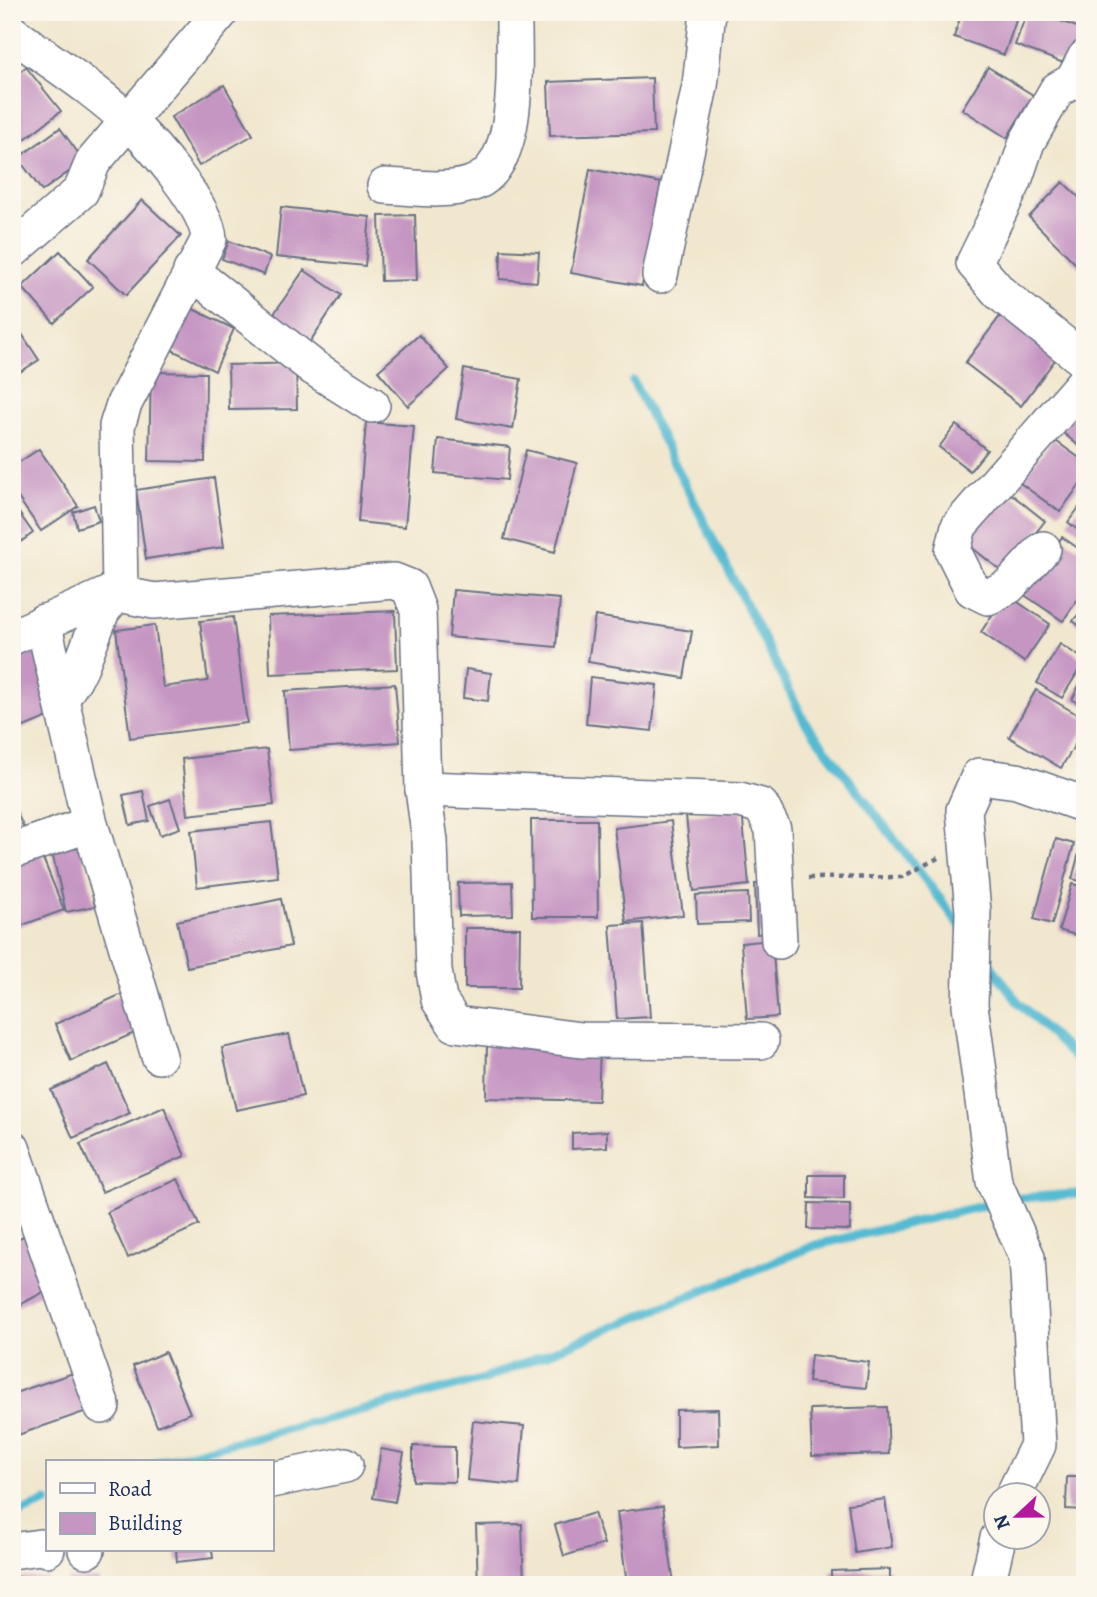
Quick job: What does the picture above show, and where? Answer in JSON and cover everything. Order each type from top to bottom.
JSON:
[{"type":"street","points":[[12,251],[80,191],[93,162],[220,12]]},
{"type":"street","points":[[385,186],[447,188],[472,184],[492,172],[506,144],[510,117],[514,12]]},
{"type":"street","points":[[660,275],[700,86],[708,12]]},
{"type":"street","points":[[12,33],[128,120],[198,205],[208,227],[209,240],[124,404],[117,426],[120,589],[102,611],[79,671],[63,696]]},
{"type":"street","points":[[1085,58],[1073,80],[1057,90],[1027,142],[1014,181],[974,263],[1000,293],[1085,361]]},
{"type":"street","points":[[191,271],[314,368],[372,405]]},
{"type":"street","points":[[1043,549],[1009,586],[988,597],[972,589],[953,551],[960,526],[1085,381]]},
{"type":"street","points":[[120,589],[132,599],[154,601],[394,580],[409,587],[418,610],[423,789],[429,841],[434,971],[439,1000],[455,1024],[581,1040],[761,1041]]},
{"type":"street","points":[[12,637],[120,589]]},
{"type":"street","points":[[43,622],[63,696],[90,824],[159,1056]]},
{"type":"street","points":[[1020,1482],[1038,1445],[1027,1258],[994,1182],[970,1005],[973,912],[964,810],[979,776],[1017,781],[1085,805]]},
{"type":"street","points":[[423,789],[740,800],[761,806],[773,829],[779,941]]},
{"type":"street","points":[[12,851],[90,824]]},
{"type":"street","points":[[12,1148],[102,1406]]},
{"type":"street","points":[[273,1480],[345,1465]]},
{"type":"street","points":[[12,1551],[46,1548]]},
{"type":"street","points":[[987,1585],[995,1552]]},
{"type":"path","points":[[775,877],[902,877],[967,843]]},
{"type":"building","points":[[962,12],[1019,12],[1004,55],[954,37]]},
{"type":"building","points":[[1027,12],[1037,12],[1082,29],[1069,65],[1015,45]]},
{"type":"building","points":[[26,67],[61,111],[12,149],[12,78]]},
{"type":"building","points":[[988,67],[1033,95],[1007,138],[962,109]]},
{"type":"building","points":[[652,78],[654,133],[550,136],[548,82]]},
{"type":"building","points":[[224,85],[253,135],[199,166],[171,117]]},
{"type":"building","points":[[60,128],[84,161],[42,191],[18,158]]},
{"type":"building","points":[[590,169],[661,183],[642,286],[571,273]]},
{"type":"building","points":[[1063,182],[1085,203],[1085,273],[1029,217]]},
{"type":"building","points":[[142,200],[181,236],[126,295],[88,259]]},
{"type":"building","points":[[281,207],[370,217],[365,266],[276,257]]},
{"type":"building","points":[[415,215],[417,280],[381,281],[379,216]]},
{"type":"building","points":[[229,241],[270,257],[264,275],[222,259]]},
{"type":"building","points":[[501,250],[539,252],[537,282],[500,279]]},
{"type":"building","points":[[60,251],[93,287],[54,323],[22,287]]},
{"type":"building","points":[[304,270],[341,295],[309,343],[271,318]]},
{"type":"building","points":[[187,306],[234,329],[215,371],[168,348]]},
{"type":"building","points":[[1001,315],[1057,357],[1021,406],[965,363]]},
{"type":"building","points":[[12,319],[39,360],[12,377]]},
{"type":"building","points":[[419,335],[449,369],[408,406],[378,371]]},
{"type":"building","points":[[296,363],[297,409],[229,410],[228,365]]},
{"type":"building","points":[[464,369],[521,379],[513,429],[456,419]]},
{"type":"building","points":[[151,372],[206,373],[205,462],[149,461]]},
{"type":"building","points":[[1085,402],[1085,451],[1061,431]]},
{"type":"building","points":[[366,422],[414,426],[405,527],[358,522]]},
{"type":"building","points":[[956,425],[987,450],[970,471],[939,447]]},
{"type":"building","points":[[438,439],[510,447],[507,480],[435,473]]},
{"type":"building","points":[[1053,439],[1085,462],[1085,477],[1060,512],[1020,483]]},
{"type":"building","points":[[39,449],[78,506],[41,531],[12,489],[12,467]]},
{"type":"building","points":[[526,450],[577,463],[555,552],[504,539]]},
{"type":"building","points":[[214,478],[224,547],[146,559],[136,490]]},
{"type":"building","points":[[1006,490],[1045,521],[1004,573],[965,542]]},
{"type":"building","points":[[1085,500],[1085,536],[1068,522]]},
{"type":"building","points":[[12,503],[33,533],[12,548]]},
{"type":"building","points":[[94,505],[99,521],[77,528],[73,512]]},
{"type":"building","points":[[1062,537],[1085,553],[1085,588],[1063,621],[1023,594]]},
{"type":"building","points":[[453,590],[560,599],[556,647],[449,637]]},
{"type":"building","points":[[1006,594],[1050,624],[1024,662],[981,632]]},
{"type":"building","points":[[1085,606],[1085,630],[1073,621]]},
{"type":"building","points":[[395,611],[397,669],[270,674],[268,616]]},
{"type":"building","points":[[595,616],[692,631],[684,678],[588,662]]},
{"type":"building","points":[[233,617],[247,723],[130,738],[116,630],[155,625],[163,687],[208,681],[200,621]]},
{"type":"building","points":[[31,643],[60,712],[12,732],[12,651]]},
{"type":"building","points":[[1060,644],[1085,660],[1062,698],[1037,683]]},
{"type":"building","points":[[466,669],[491,673],[488,701],[463,698]]},
{"type":"building","points":[[1085,673],[1085,706],[1072,700]]},
{"type":"building","points":[[590,677],[657,685],[652,731],[586,724]]},
{"type":"building","points":[[395,684],[400,742],[289,750],[285,691]]},
{"type":"building","points":[[1036,690],[1085,719],[1085,728],[1061,768],[1009,737]]},
{"type":"building","points":[[267,749],[274,805],[188,815],[182,759]]},
{"type":"building","points":[[143,791],[149,821],[130,825],[123,795]]},
{"type":"building","points":[[170,799],[180,828],[160,835],[150,806]]},
{"type":"building","points":[[12,803],[24,828],[12,833]]},
{"type":"building","points":[[742,810],[749,885],[694,891],[686,816]]},
{"type":"building","points":[[531,820],[597,820],[598,917],[532,917]]},
{"type":"building","points":[[671,821],[683,915],[626,922],[614,828]]},
{"type":"building","points":[[271,822],[278,877],[197,887],[191,831]]},
{"type":"building","points":[[79,837],[95,906],[66,912],[50,844]]},
{"type":"building","points":[[1083,838],[1085,839],[1085,882],[1072,879]]},
{"type":"building","points":[[1056,839],[1074,844],[1052,924],[1034,919]]},
{"type":"building","points":[[40,851],[64,910],[12,929],[12,862]]},
{"type":"building","points":[[512,882],[513,915],[459,916],[458,883]]},
{"type":"building","points":[[775,883],[776,933],[757,934],[755,884]]},
{"type":"building","points":[[1072,884],[1085,887],[1085,938],[1059,930]]},
{"type":"building","points":[[748,893],[749,922],[697,924],[696,895]]},
{"type":"building","points":[[281,899],[291,946],[187,967],[177,921]]},
{"type":"building","points":[[643,923],[650,1017],[617,1019],[610,925]]},
{"type":"building","points":[[465,928],[520,928],[519,988],[465,988]]},
{"type":"building","points":[[772,940],[778,1017],[747,1019],[741,943]]},
{"type":"building","points":[[122,994],[139,1031],[71,1061],[55,1024]]},
{"type":"building","points":[[289,1034],[303,1096],[236,1110],[222,1048]]},
{"type":"building","points":[[487,1045],[600,1048],[598,1101],[486,1098]]},
{"type":"building","points":[[108,1064],[130,1113],[73,1138],[51,1090]]},
{"type":"building","points":[[164,1107],[185,1156],[102,1192],[80,1144]]},
{"type":"building","points":[[607,1131],[607,1147],[572,1149],[572,1133]]},
{"type":"building","points":[[809,1175],[844,1175],[844,1199],[809,1198]]},
{"type":"building","points":[[178,1179],[199,1225],[128,1258],[107,1212]]},
{"type":"building","points":[[809,1203],[850,1204],[850,1230],[808,1229]]},
{"type":"building","points":[[27,1234],[55,1286],[12,1309],[12,1242]]},
{"type":"building","points":[[165,1352],[190,1413],[157,1426],[133,1366]]},
{"type":"building","points":[[811,1355],[869,1362],[866,1388],[808,1382]]},
{"type":"building","points":[[73,1373],[87,1411],[12,1437],[12,1394]]},
{"type":"building","points":[[887,1407],[889,1454],[812,1456],[810,1409]]},
{"type":"building","points":[[718,1409],[719,1445],[676,1447],[676,1410]]},
{"type":"building","points":[[473,1421],[524,1426],[519,1485],[467,1480]]},
{"type":"building","points":[[413,1446],[455,1447],[455,1482],[413,1481]]},
{"type":"building","points":[[381,1449],[404,1453],[395,1502],[373,1498]]},
{"type":"building","points":[[1067,1477],[1085,1477],[1085,1510],[1066,1509]]},
{"type":"building","points":[[885,1499],[892,1547],[855,1553],[848,1504]]},
{"type":"building","points":[[663,1506],[674,1584],[627,1585],[617,1512]]},
{"type":"building","points":[[594,1513],[604,1544],[564,1556],[555,1525]]},
{"type":"building","points":[[522,1524],[524,1585],[478,1585],[476,1525]]},
{"type":"building","points":[[176,1552],[212,1552],[213,1558],[177,1562]]},
{"type":"building","points":[[890,1569],[890,1585],[831,1585],[831,1571]]},
{"type":"building","points":[[12,1577],[47,1578],[46,1585],[12,1585]]},
{"type":"building","points":[[67,1579],[99,1579],[99,1585],[67,1585]]},
{"type":"waterway","points":[[633,381],[805,722],[963,929]]},
{"type":"waterway","points":[[982,954],[1018,1002],[1085,1068]]},
{"type":"waterway","points":[[1009,1199],[1085,1193]]},
{"type":"waterway","points":[[164,1460],[484,1379],[816,1245],[995,1203]]},
{"type":"waterway","points":[[12,1516],[46,1502]]}]
